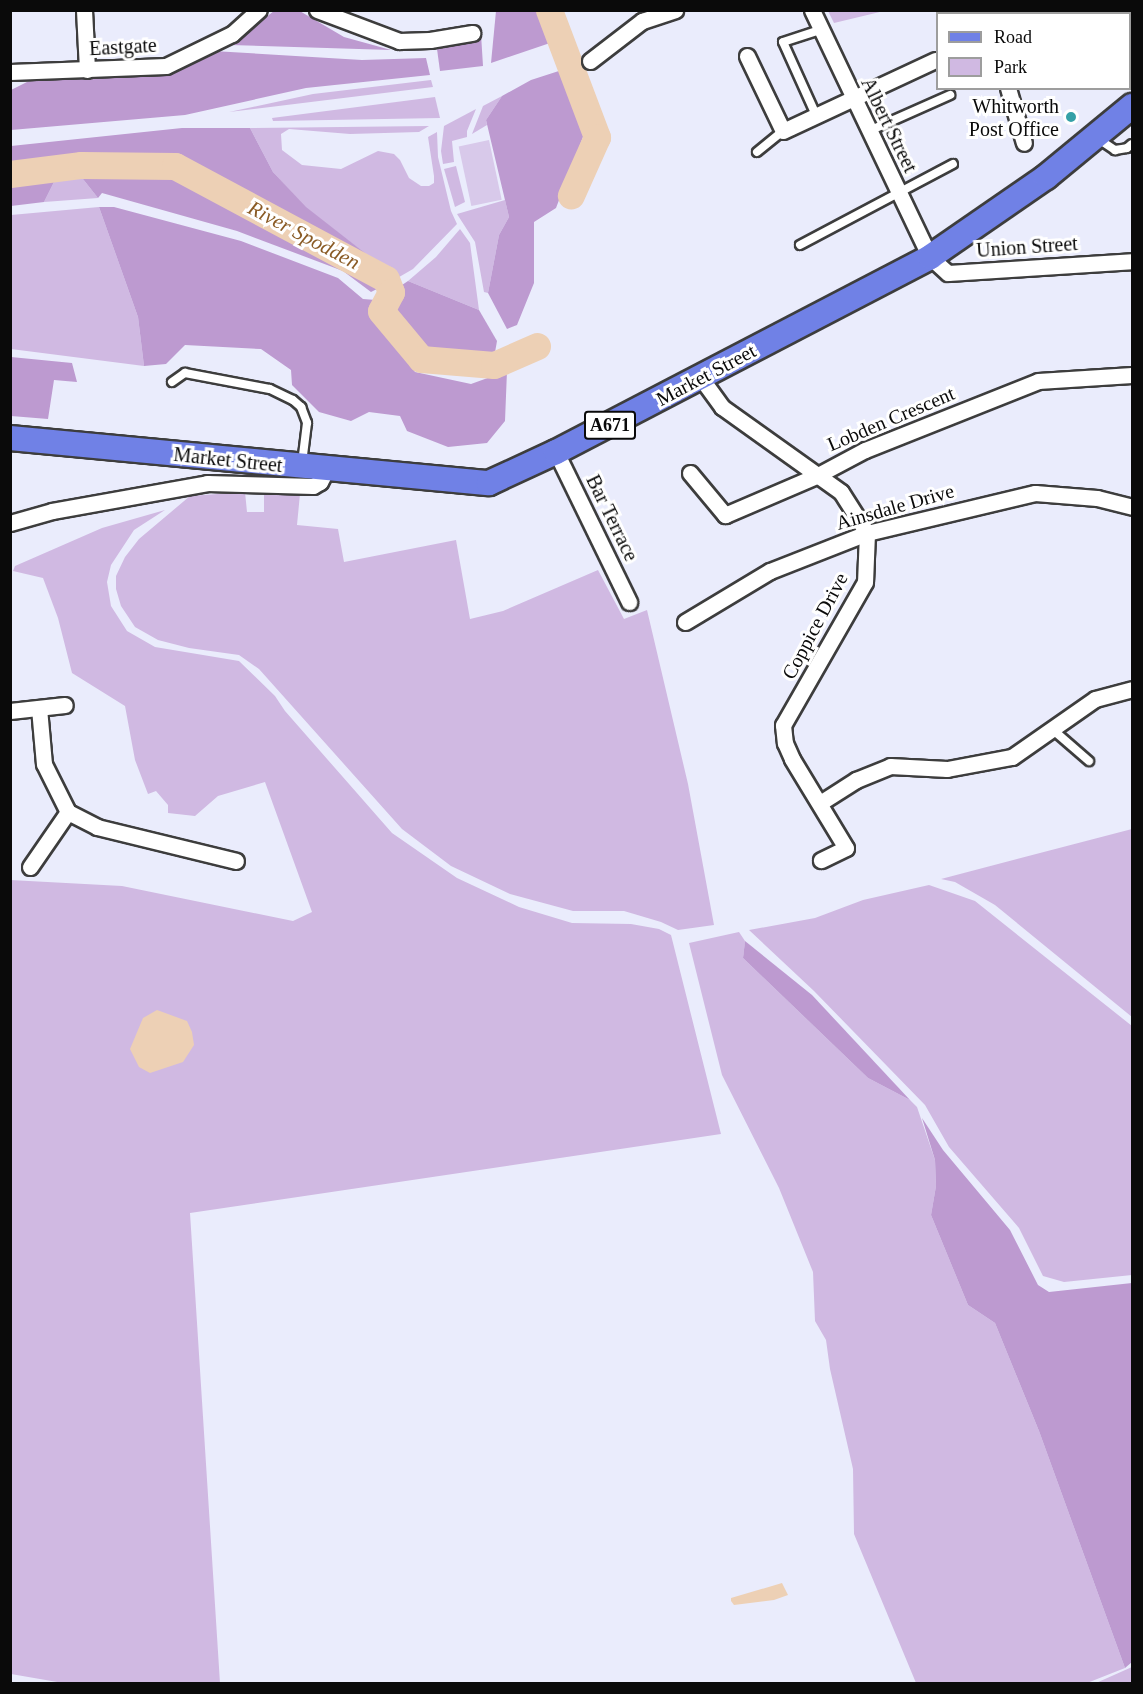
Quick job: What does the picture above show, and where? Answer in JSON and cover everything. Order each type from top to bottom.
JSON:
[{"type":"main road","name":"Market Street","points":[[10,438],[302,468],[489,483],[556,452],[701,378],[930,257],[1046,177],[1132,106]]},
{"type":"street","points":[[84,10],[87,70]]},
{"type":"street","name":"Eastgate","points":[[10,72],[166,66],[232,34],[259,10]]},
{"type":"street","points":[[317,10],[399,41],[430,40],[472,33]]},
{"type":"street","points":[[590,61],[642,21],[675,10]]},
{"type":"street","name":"Albert Street","points":[[812,10],[852,98],[930,257]]},
{"type":"street","points":[[747,56],[783,130],[935,60]]},
{"type":"street","points":[[1009,90],[1024,143]]},
{"type":"street","name":"Union Street","points":[[930,257],[948,273],[1132,261]]},
{"type":"street","name":"Lobden Crescent","points":[[690,473],[724,515],[816,476],[865,450],[1038,381],[1132,375]]},
{"type":"street","points":[[701,378],[722,407],[841,492],[867,533]]},
{"type":"street","name":"Bar Terrace","points":[[556,452],[629,602]]},
{"type":"street","points":[[10,523],[52,511],[207,483],[313,486],[320,482],[327,469]]},
{"type":"street","name":"Ainsdale Drive","points":[[685,622],[770,572],[867,533],[1035,493],[1098,498],[1132,507]]},
{"type":"street","name":"Coppice Drive","points":[[821,860],[846,848],[784,743],[783,724],[865,582],[867,533]]},
{"type":"street","points":[[820,803],[856,780],[890,766],[947,769],[1012,757],[1095,699],[1132,689]]},
{"type":"street","points":[[10,711],[65,705]]},
{"type":"street","points":[[39,708],[44,764],[68,812],[97,827],[236,861]]},
{"type":"street","points":[[30,867],[68,812]]},
{"type":"lane","points":[[816,115],[783,42],[821,30]]},
{"type":"lane","points":[[868,131],[950,95]]},
{"type":"lane","points":[[757,153],[783,130]]},
{"type":"lane","points":[[1095,137],[1115,150],[1127,148],[1132,144]]},
{"type":"lane","points":[[800,245],[953,164]]},
{"type":"lane","points":[[172,382],[185,373],[270,389],[293,400],[301,407],[307,423],[302,468]]},
{"type":"lane","points":[[1052,729],[1089,761]]},
{"type":"green space","points":[[828,11],[884,11],[834,23]]},
{"type":"green space","points":[[431,80],[433,87],[229,112],[313,94]]},
{"type":"green space","points":[[502,96],[486,120],[487,125],[472,134],[483,106]]},
{"type":"green space","points":[[435,97],[440,118],[273,121],[272,118]]},
{"type":"green space","points":[[476,109],[467,131],[467,137],[452,141],[454,162],[443,164],[441,151],[444,126]]},
{"type":"green space","points":[[429,126],[419,132],[350,134],[289,129],[281,134],[282,150],[302,165],[341,169],[378,151],[394,154],[400,160],[409,178],[421,186],[429,186],[434,183],[434,176],[428,137],[437,132],[438,157],[451,211],[457,224],[413,269],[394,280],[388,271],[306,208],[273,172],[250,128]]},
{"type":"green space","points":[[456,166],[465,202],[455,207],[444,169]]},
{"type":"green space","points":[[79,174],[98,198],[44,202],[57,176]]},
{"type":"green space","points":[[505,200],[509,217],[499,235],[488,293],[484,292],[475,242],[457,214]]},
{"type":"green space","points":[[99,207],[138,317],[144,366],[11,349],[11,215]]},
{"type":"green space","points":[[460,229],[470,243],[479,310],[408,281],[436,257]]},
{"type":"green space","points":[[245,492],[247,512],[264,512],[264,493],[300,494],[297,525],[338,529],[344,562],[456,540],[470,619],[503,611],[598,570],[624,619],[647,610],[688,784],[714,925],[678,930],[661,922],[624,911],[573,911],[510,894],[451,866],[402,829],[259,669],[239,655],[189,648],[158,640],[135,627],[121,606],[116,589],[116,576],[125,557],[139,539],[190,496]]},
{"type":"green space","points":[[165,510],[134,530],[111,565],[107,582],[111,606],[127,631],[155,647],[239,661],[275,696],[285,711],[392,833],[457,878],[519,907],[572,923],[631,924],[659,929],[671,935],[721,1134],[190,1213],[220,1683],[63,1683],[11,1674],[10,880],[122,886],[293,921],[312,912],[265,782],[218,796],[195,816],[168,813],[168,805],[156,791],[148,794],[135,760],[125,706],[72,673],[58,618],[43,578],[13,571],[15,566],[102,528]]},
{"type":"green space","points":[[1132,829],[1132,1017],[995,905],[955,882],[941,879]]},
{"type":"green space","points":[[929,885],[975,901],[1132,1026],[1132,1275],[1064,1282],[1043,1276],[1019,1228],[949,1147],[925,1105],[814,991],[749,930],[815,918],[863,900]]},
{"type":"green space","points":[[739,932],[745,941],[743,958],[868,1078],[910,1100],[917,1107],[935,1160],[936,1186],[931,1215],[968,1305],[995,1323],[1039,1431],[1125,1668],[1087,1683],[916,1683],[854,1534],[853,1469],[830,1369],[826,1340],[815,1321],[813,1272],[779,1188],[722,1075],[689,943]]},
{"type":"green space","points":[[1132,1667],[1132,1683],[1096,1683]]},
{"type":"shaded area","points":[[298,10],[344,37],[391,50],[230,45],[274,11]]},
{"type":"shaded area","points":[[496,11],[542,11],[553,42],[491,63]]},
{"type":"shaded area","points":[[481,34],[483,66],[440,71],[437,49],[439,45]]},
{"type":"shaded area","points":[[213,51],[362,60],[426,58],[430,75],[306,88],[185,115],[11,130],[11,90],[29,81],[128,77],[170,71]]},
{"type":"shaded area","points":[[565,69],[586,129],[556,208],[534,222],[534,283],[517,325],[507,329],[488,293],[499,235],[509,217],[486,120],[502,96],[531,80]]},
{"type":"shaded area","points":[[182,128],[250,128],[273,172],[306,207],[388,271],[176,161],[81,160],[11,169],[11,146]]},
{"type":"shaded area","points":[[489,140],[502,200],[471,206],[459,146]]},
{"type":"shaded area","points":[[173,173],[356,265],[385,285],[371,292],[343,271],[237,231],[102,193],[98,198],[79,174]]},
{"type":"shaded area","points":[[57,176],[44,202],[11,206],[11,182]]},
{"type":"shaded area","points":[[99,207],[114,207],[241,241],[338,278],[363,299],[376,300],[377,314],[415,372],[471,384],[507,371],[505,421],[487,443],[448,447],[407,431],[400,416],[369,412],[351,421],[319,412],[292,385],[291,370],[261,349],[185,345],[166,364],[144,366],[138,317]]},
{"type":"shaded area","points":[[408,281],[479,310],[497,341],[494,358],[428,350],[387,312],[399,287]]},
{"type":"shaded area","points":[[11,357],[72,363],[77,382],[54,380],[48,419],[11,416]]},
{"type":"shaded area","points":[[745,941],[812,995],[910,1100],[868,1078],[743,958]]},
{"type":"shaded area","points":[[157,1010],[187,1021],[194,1045],[183,1062],[150,1073],[139,1067],[130,1049],[143,1018]]},
{"type":"shaded area","points":[[922,1118],[943,1150],[1010,1230],[1038,1285],[1049,1292],[1132,1283],[1132,1662],[1125,1668],[1039,1431],[995,1323],[968,1305],[931,1215],[936,1186],[935,1160]]},
{"type":"shaded area","points":[[782,1583],[788,1595],[774,1600],[734,1605],[731,1601],[731,1598]]},
{"type":"waterway","name":"River Spodden","points":[[549,10],[597,137],[571,195]]},
{"type":"waterway","name":"River Spodden","points":[[10,174],[81,165],[175,166],[386,279],[391,292],[381,311],[421,359],[494,365],[537,346]]},
{"type":"place","name":"Whitworth Post Office","points":[[1071,117]]}]
